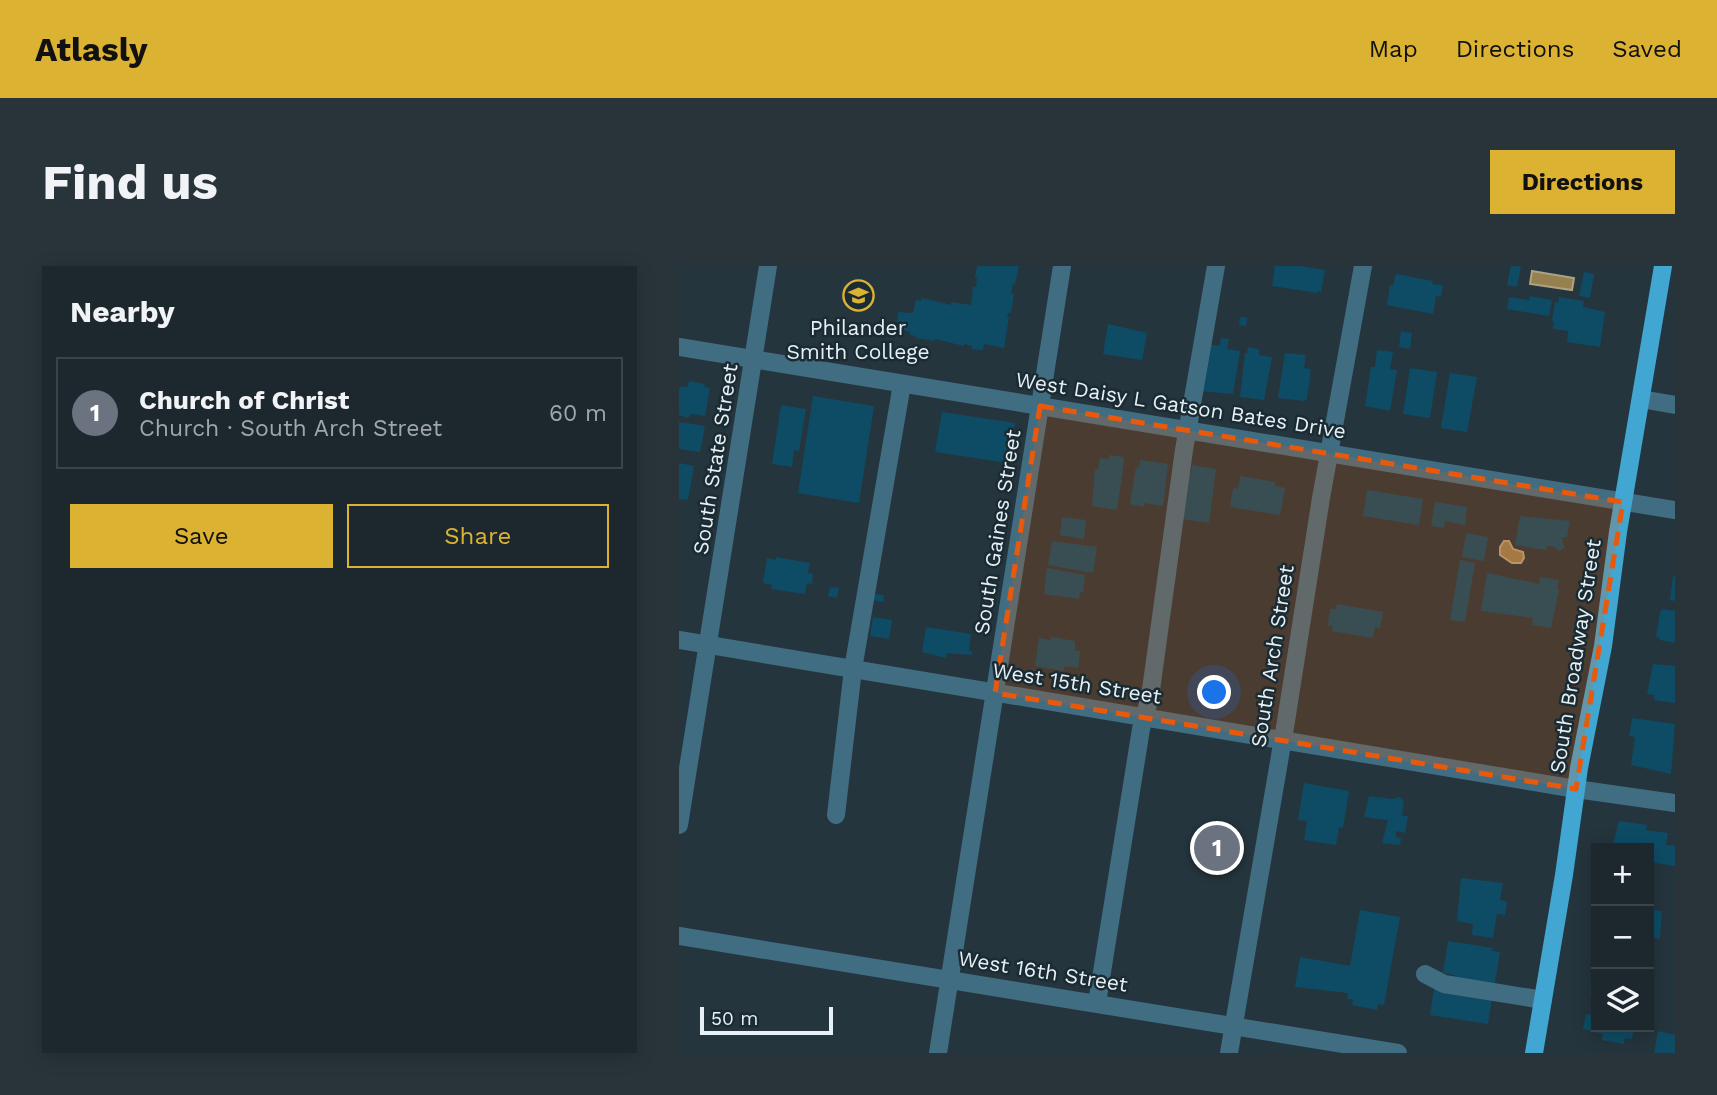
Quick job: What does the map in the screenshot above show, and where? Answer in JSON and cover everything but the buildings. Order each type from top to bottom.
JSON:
[{"type":"main road","name":"South Broadway Street","points":[[1534,1053],[1565,875],[1576,789],[1603,646],[1623,502],[1663,266]]},
{"type":"street","name":"South State Street","points":[[679,825],[768,266]]},
{"type":"street","name":"South Gaines Street","points":[[938,1053],[1062,266]]},
{"type":"street","points":[[1097,1003],[1141,729],[1145,718],[1187,430],[1216,266]]},
{"type":"street","name":"South Arch Street","points":[[1229,1053],[1329,452],[1363,266]]},
{"type":"street","name":"West Daisy L Gatson Bates Drive","points":[[679,347],[1675,510]]},
{"type":"street","points":[[837,815],[853,669],[902,384]]},
{"type":"street","points":[[1641,399],[1675,405]]},
{"type":"street","name":"West 15th Street","points":[[679,640],[1282,741],[1675,803]]},
{"type":"street","name":"West 16th Street","points":[[679,936],[1398,1053]]},
{"type":"street","points":[[1425,974],[1444,984],[1543,1000]]},
{"type":"highlighted area","points":[[1040,406],[1623,502],[1576,789],[995,693]]},
{"type":"shaded area","points":[[1532,271],[1574,278],[1572,290],[1530,284]]},
{"type":"shaded area","points":[[1504,541],[1509,541],[1513,549],[1523,552],[1521,563],[1512,563],[1500,555],[1500,547]]},
{"type":"place","name":"Philander Smith College","points":[[858,295]]},
{"type":"place","name":"Church of Christ","points":[[1217,848]]}]
